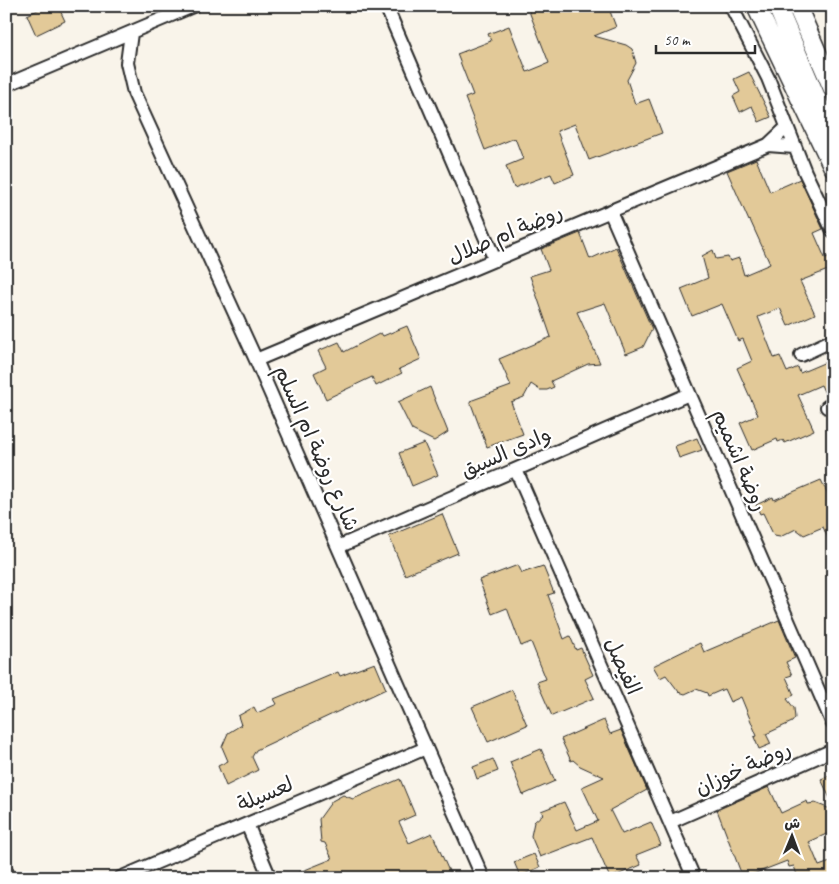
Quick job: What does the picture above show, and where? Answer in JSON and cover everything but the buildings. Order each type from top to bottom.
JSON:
[{"type":"street","points":[[6,85],[193,6]]},
{"type":"street","points":[[386,6],[494,260]]},
{"type":"street","points":[[731,6],[768,78],[794,146],[833,231]]},
{"type":"street","points":[[756,6],[833,167]]},
{"type":"street","points":[[777,6],[833,137]]},
{"type":"street","points":[[797,6],[833,89]]},
{"type":"street","name":"شارع روضة ام السلم","points":[[131,32],[127,63],[130,83],[256,360],[483,878]]},
{"type":"street","points":[[768,145],[787,126]]},
{"type":"street","points":[[768,145],[794,146]]},
{"type":"street","name":"روضة ام صلال","points":[[256,360],[768,145]]},
{"type":"street","name":"روضة اشميم","points":[[610,212],[833,724]]},
{"type":"street","points":[[801,355],[833,340]]},
{"type":"street","name":"وادى السيق","points":[[338,547],[689,394]]},
{"type":"street","name":"الفيصل","points":[[516,470],[694,878]]},
{"type":"street","name":"لعسيلة","points":[[120,878],[426,748]]},
{"type":"street","name":"روضة خوزان","points":[[670,822],[833,750]]},
{"type":"street","points":[[247,824],[270,878]]},
{"type":"street","points":[[6,871],[9,878]]}]
